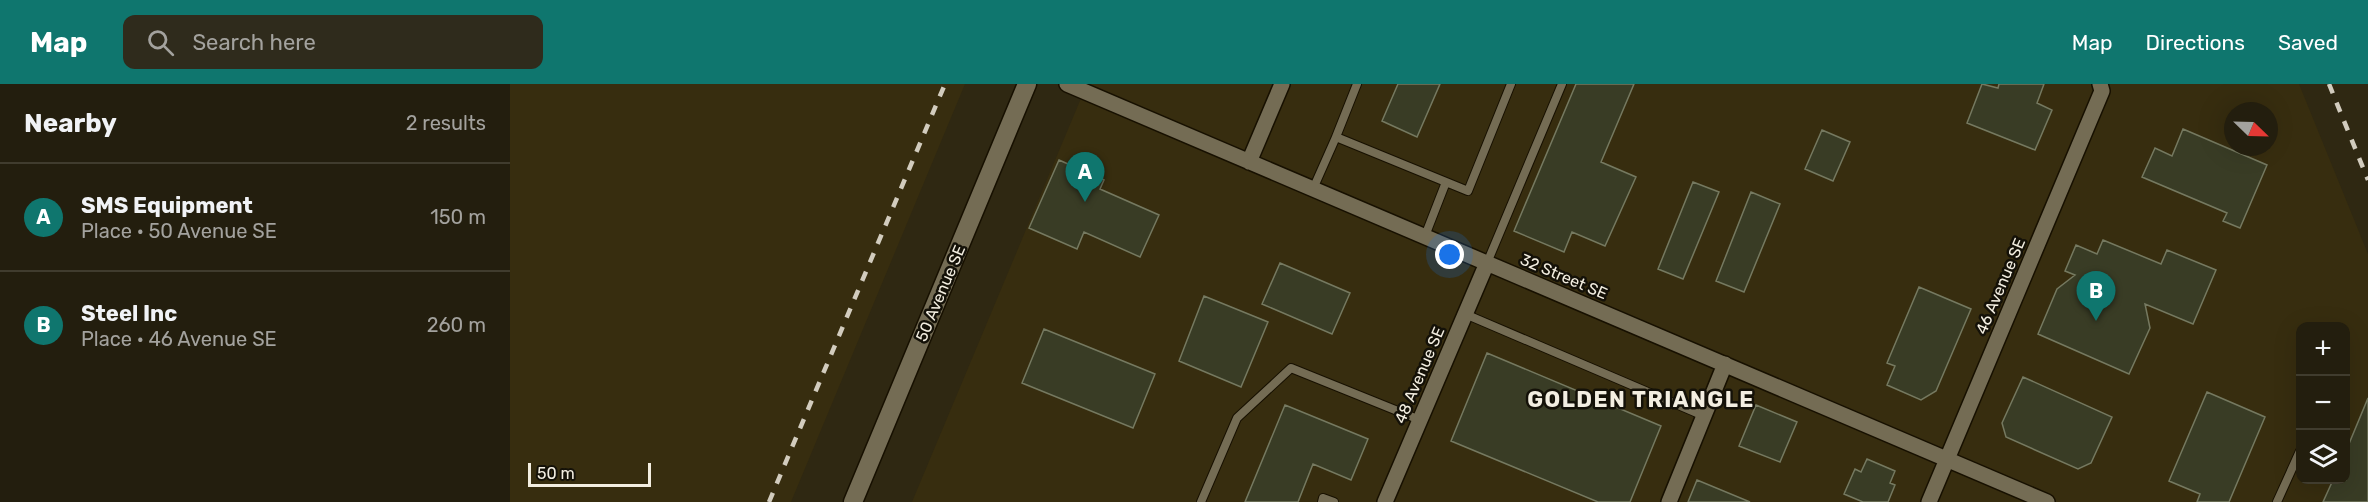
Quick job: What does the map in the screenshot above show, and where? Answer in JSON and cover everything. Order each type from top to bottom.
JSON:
[{"type":"street","name":"50 Avenue SE","points":[[853,502],[1027,84]]},
{"type":"street","name":"32 Street SE","points":[[1067,84],[2047,502]]},
{"type":"street","points":[[1249,162],[1282,84]]},
{"type":"street","name":"46 Avenue SE","points":[[1929,502],[2102,91],[2100,84]]},
{"type":"street","name":"48 Avenue SE","points":[[1385,502],[1486,263]]},
{"type":"street","points":[[1669,502],[1725,364]]},
{"type":"lane","points":[[1313,189],[1357,84]]},
{"type":"lane","points":[[1336,138],[1468,191],[1511,84]]},
{"type":"lane","points":[[1486,263],[1562,84]]},
{"type":"lane","points":[[1425,237],[1446,182]]},
{"type":"lane","points":[[1465,314],[1704,416]]},
{"type":"lane","points":[[1201,502],[1237,418],[1290,368],[1420,420]]},
{"type":"lane","points":[[2277,502],[2296,462]]},
{"type":"lane","points":[[1322,502],[1323,498],[1334,502]]},
{"type":"shaded area","points":[[510,84],[965,84],[791,502],[510,502]]},
{"type":"shaded area","points":[[1087,84],[2299,84],[2368,254],[2368,502],[912,502]]},
{"type":"building","points":[[1398,84],[1440,84],[1417,137],[1382,121]]},
{"type":"building","points":[[1576,84],[1634,84],[1601,162],[1636,177],[1605,246],[1572,232],[1564,252],[1514,231]]},
{"type":"building","points":[[1982,84],[1998,88],[1999,84],[2044,84],[2037,103],[2052,110],[2035,150],[1967,123]]},
{"type":"building","points":[[2183,129],[2224,147],[2224,156],[2246,156],[2267,165],[2240,228],[2223,221],[2227,213],[2142,177],[2155,148],[2172,156]]},
{"type":"building","points":[[1822,130],[1850,142],[1833,181],[1805,169]]},
{"type":"building","points":[[1059,160],[1104,180],[1100,189],[1159,215],[1140,257],[1084,232],[1077,249],[1029,228]]},
{"type":"building","points":[[1693,182],[1719,192],[1683,279],[1658,269]]},
{"type":"building","points":[[1751,192],[1780,204],[1744,292],[1716,281]]},
{"type":"building","points":[[2103,240],[2161,264],[2167,250],[2216,270],[2193,324],[2145,304],[2150,328],[2129,374],[2038,334],[2057,289],[2075,275],[2065,271],[2076,245],[2097,254]]},
{"type":"building","points":[[1280,263],[1350,293],[1332,334],[1262,304]]},
{"type":"building","points":[[1919,287],[1971,309],[1936,391],[1921,400],[1887,385],[1895,366],[1887,363]]},
{"type":"building","points":[[1204,296],[1268,322],[1241,387],[1179,361]]},
{"type":"building","points":[[1044,329],[1155,374],[1133,428],[1022,383]]},
{"type":"building","points":[[1487,353],[1661,426],[1630,502],[1598,502],[1451,441]]},
{"type":"building","points":[[2023,377],[2112,417],[2091,463],[2078,469],[2006,437],[2002,423]]},
{"type":"building","points":[[2207,392],[2265,417],[2229,502],[2197,502],[2200,494],[2169,481]]},
{"type":"building","points":[[2368,398],[2368,502],[2323,502],[2331,484],[2350,484],[2350,441]]},
{"type":"building","points":[[1285,405],[1368,439],[1351,480],[1313,464],[1298,502],[1245,502]]},
{"type":"building","points":[[1756,405],[1797,422],[1780,462],[1739,446]]},
{"type":"building","points":[[1867,459],[1895,471],[1890,483],[1895,485],[1888,502],[1863,502],[1844,494],[1855,469],[1861,472]]},
{"type":"building","points":[[1697,480],[1750,502],[1688,502]]},
{"type":"railway","points":[[769,502],[945,84]]},
{"type":"railway","points":[[2329,84],[2368,180]]},
{"type":"place","name":"SMS Equipment","points":[[1085,202]]},
{"type":"place","name":"Steel Inc","points":[[2096,321]]},
{"type":"district","name":"GOLDEN TRIANGLE","points":[[1641,399]]}]
